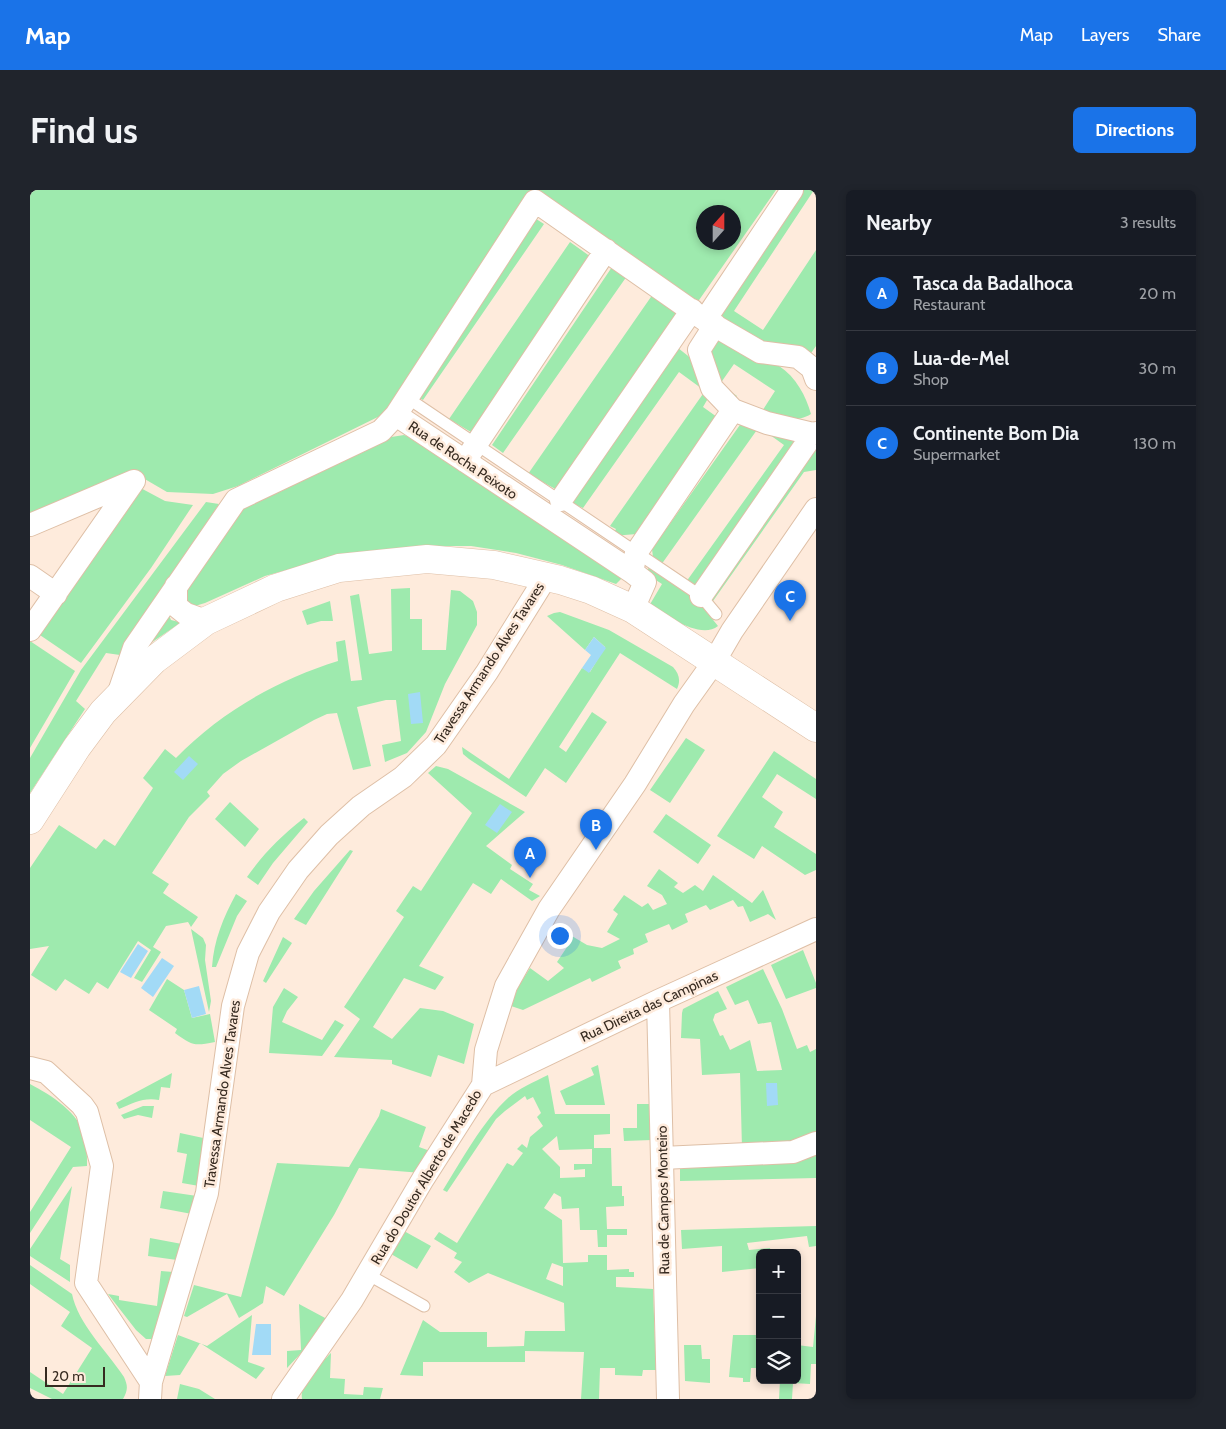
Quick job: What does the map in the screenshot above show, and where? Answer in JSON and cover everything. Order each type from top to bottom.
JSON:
[{"type":"street","points":[[701,596],[815,434],[768,422],[733,410],[712,388],[699,350],[704,319],[792,190]]},
{"type":"street","points":[[401,406],[535,201],[704,319],[760,352],[798,357],[815,370]]},
{"type":"street","points":[[471,452],[606,250]]},
{"type":"street","points":[[561,500],[676,334],[704,319]]},
{"type":"street","points":[[676,334],[699,350]]},
{"type":"street","name":"Rua de Rocha Peixoto","points":[[118,695],[134,648],[236,500],[381,431],[401,406],[634,562],[645,582],[633,609]]},
{"type":"street","points":[[634,562],[733,410]]},
{"type":"street","points":[[30,525],[134,481],[30,630]]},
{"type":"street","name":"Rua do Doutor Alberto de Macedo","points":[[283,1399],[352,1300],[423,1179],[483,1084],[486,1050],[506,986],[549,908],[635,784],[684,704],[714,662],[732,630],[816,508]]},
{"type":"street","name":"Rua de Rocha Peixoto","points":[[30,820],[77,747],[103,712],[154,660],[206,621],[276,588],[339,568],[427,560],[494,565],[591,590],[633,609],[674,634],[816,728]]},
{"type":"street","points":[[30,576],[56,594]]},
{"type":"street","name":"Travessa Armando Alves Tavares","points":[[150,1391],[207,1194],[233,1006],[248,953],[269,912],[293,877],[329,835],[361,806],[403,777],[436,745],[486,672],[546,577]]},
{"type":"street","points":[[176,586],[176,606],[186,614],[206,621]]},
{"type":"street","name":"Rua Direita das Campinas","points":[[483,1084],[816,929]]},
{"type":"street","name":"Rua de Campos Monteiro","points":[[658,1001],[668,1399]]},
{"type":"street","points":[[30,1068],[46,1072],[82,1105],[87,1112],[102,1166],[86,1283],[150,1391]]},
{"type":"street","points":[[662,1158],[793,1152],[816,1144]]},
{"type":"lane","points":[[471,452],[561,500],[634,562],[701,596],[716,614]]},
{"type":"lane","points":[[367,1274],[424,1306]]},
{"type":"green space","points":[[30,190],[531,190],[388,412],[238,486],[213,494],[167,492],[131,471],[30,516]]},
{"type":"green space","points":[[535,190],[776,190],[741,240],[741,205],[696,205],[696,250],[734,250],[697,303]]},
{"type":"green space","points":[[801,190],[814,190],[734,311],[763,330],[816,250],[816,346],[805,362],[760,352],[720,316]]},
{"type":"green space","points":[[533,217],[544,224],[423,400],[412,394]]},
{"type":"green space","points":[[570,242],[598,262],[481,438],[449,419]]},
{"type":"green space","points":[[612,267],[627,276],[503,453],[492,445]]},
{"type":"green space","points":[[653,294],[680,311],[559,491],[528,474]]},
{"type":"green space","points":[[720,336],[733,340],[754,354],[785,370],[800,387],[811,414],[799,419],[759,416],[775,391],[734,364],[720,384],[737,396],[732,403],[716,381],[709,362],[708,354]]},
{"type":"green space","points":[[678,348],[697,363],[710,395],[703,407],[717,417],[637,534],[612,536],[616,529],[610,526],[705,391],[679,372],[583,508],[574,504],[571,498]]},
{"type":"green space","points":[[742,422],[786,433],[803,444],[696,588],[686,582],[784,445],[759,427],[661,565],[653,557],[652,549]]},
{"type":"green space","points":[[404,435],[424,443],[622,578],[616,584],[562,565],[516,553],[471,546],[417,546],[341,555],[265,576],[195,606],[187,601],[184,594],[236,514],[266,495],[385,438]]},
{"type":"green space","points":[[816,440],[816,470],[804,472],[713,601],[706,595]]},
{"type":"green space","points":[[135,485],[165,501],[193,505],[151,568],[81,663],[34,631]]},
{"type":"green space","points":[[206,502],[219,504],[120,655],[106,653],[76,701],[85,709],[30,793],[30,758],[81,670]]},
{"type":"green space","points":[[650,566],[697,600],[718,626],[711,630],[693,628],[649,606],[662,584],[645,573]]},
{"type":"green space","points":[[410,588],[410,619],[422,619],[422,650],[446,650],[451,590],[460,591],[473,601],[477,612],[477,625],[445,684],[426,732],[407,753],[385,762],[382,745],[401,741],[396,700],[386,700],[357,707],[371,766],[353,770],[337,713],[327,714],[314,720],[241,761],[223,774],[207,792],[210,796],[189,817],[152,873],[169,884],[163,893],[198,917],[191,927],[188,922],[166,926],[153,947],[161,952],[142,982],[134,978],[151,950],[138,941],[108,989],[97,982],[89,994],[65,979],[56,991],[31,975],[49,946],[30,949],[30,868],[59,825],[96,849],[104,839],[115,846],[153,788],[143,778],[165,749],[176,758],[212,726],[251,699],[293,678],[338,661],[336,642],[345,640],[351,681],[362,680],[350,596],[359,594],[369,654],[392,651],[391,589]]},
{"type":"green space","points":[[330,601],[333,621],[321,621],[307,625],[302,611]]},
{"type":"green space","points":[[560,612],[609,630],[673,667],[678,675],[679,683],[677,689],[620,653],[559,747],[566,752],[592,712],[607,722],[566,783],[545,768],[526,797],[469,759],[463,754],[462,747],[509,779],[582,668],[590,672],[605,647],[594,637],[585,650],[547,616]]},
{"type":"green space","points":[[168,613],[171,620],[180,623],[151,643],[149,641]]},
{"type":"green space","points":[[30,641],[75,671],[30,748]]},
{"type":"green space","points":[[686,738],[705,750],[670,803],[650,790]]},
{"type":"green space","points":[[774,751],[816,779],[816,799],[777,774],[762,797],[783,812],[774,827],[816,854],[816,870],[805,875],[762,846],[754,859],[717,836]]},
{"type":"green space","points":[[436,766],[448,769],[525,812],[486,846],[512,865],[510,869],[533,884],[529,890],[540,896],[532,901],[501,879],[491,894],[473,883],[419,966],[444,977],[435,990],[404,978],[373,1027],[392,1039],[420,1008],[443,1011],[474,1024],[464,1064],[438,1055],[431,1077],[392,1064],[392,1060],[334,1057],[360,1019],[344,1007],[404,917],[396,911],[413,886],[421,891],[472,813],[428,773]]},
{"type":"green space","points":[[230,802],[259,829],[245,847],[215,819]]},
{"type":"green space","points":[[666,814],[711,845],[698,864],[653,832]]},
{"type":"green space","points":[[304,818],[308,822],[273,863],[258,885],[247,877],[273,846]]},
{"type":"green space","points":[[350,850],[353,851],[306,925],[294,919],[314,891]]},
{"type":"green space","points":[[659,869],[678,883],[674,887],[683,893],[695,885],[703,891],[713,875],[752,903],[763,890],[776,920],[768,914],[750,922],[743,906],[738,907],[733,900],[710,910],[706,905],[685,914],[688,922],[672,930],[669,924],[645,934],[648,942],[633,949],[634,954],[618,961],[621,968],[592,982],[590,978],[523,1010],[511,1006],[518,987],[530,968],[548,981],[564,968],[557,962],[567,947],[552,936],[555,926],[587,945],[602,948],[620,939],[607,932],[618,914],[613,910],[624,895],[642,907],[648,903],[653,910],[667,904],[662,895],[647,886]]},
{"type":"green space","points":[[236,894],[247,901],[237,916],[216,967],[212,967],[220,929]]},
{"type":"green space","points":[[191,929],[203,938],[206,945],[205,960],[211,1001],[209,1012]]},
{"type":"green space","points":[[283,937],[292,943],[266,983],[263,981]]},
{"type":"green space","points":[[803,950],[816,983],[816,988],[786,999],[771,965]]},
{"type":"green space","points":[[763,969],[782,1009],[797,1049],[807,1045],[810,1052],[816,1049],[816,1178],[680,1181],[680,1162],[742,1148],[740,1073],[702,1075],[700,1039],[681,1038],[683,1009],[718,991],[727,1009],[715,1014],[713,1020],[720,1036],[723,1035],[730,1050],[750,1040],[757,1071],[782,1070],[771,1022],[758,1024],[748,1000],[735,1005],[726,987]]},
{"type":"green space","points":[[167,979],[184,990],[192,1018],[210,1014],[215,1042],[190,1043],[175,1033],[177,1029],[149,1010]]},
{"type":"green space","points":[[284,988],[298,997],[287,1011],[282,1022],[322,1040],[335,1020],[344,1025],[322,1056],[269,1053],[273,1007]]},
{"type":"green space","points":[[598,1065],[605,1105],[566,1105],[560,1091],[594,1075],[591,1068]]},
{"type":"green space","points":[[172,1073],[170,1088],[161,1087],[159,1100],[143,1100],[119,1109],[116,1103]]},
{"type":"green space","points":[[548,1075],[555,1114],[610,1114],[610,1134],[594,1135],[594,1148],[611,1148],[612,1186],[622,1186],[622,1196],[624,1196],[624,1206],[606,1207],[607,1229],[627,1229],[627,1235],[607,1235],[607,1247],[598,1247],[597,1230],[580,1230],[579,1208],[562,1209],[561,1197],[554,1193],[544,1208],[562,1220],[563,1263],[588,1262],[588,1255],[607,1255],[607,1270],[629,1269],[629,1272],[634,1272],[634,1277],[616,1277],[616,1287],[653,1289],[656,1370],[643,1370],[642,1376],[615,1375],[615,1368],[600,1368],[599,1399],[581,1399],[584,1352],[525,1351],[525,1362],[423,1362],[423,1376],[400,1375],[423,1320],[440,1332],[487,1332],[487,1347],[524,1346],[525,1331],[565,1331],[564,1303],[488,1273],[469,1283],[454,1272],[462,1262],[454,1258],[457,1253],[434,1239],[439,1232],[457,1243],[507,1163],[513,1166],[523,1153],[517,1149],[522,1144],[527,1148],[530,1137],[543,1126],[537,1117],[541,1113],[533,1097],[527,1100],[525,1096],[496,1119],[447,1192],[443,1190],[473,1142],[499,1107],[517,1091]],"holes":[[[557,1136],[559,1150],[592,1149],[592,1164],[574,1164],[574,1170],[585,1169],[585,1177],[560,1178],[560,1167],[542,1149]],[[552,1263],[563,1267],[563,1286],[546,1279]]]},
{"type":"green space","points":[[30,1084],[64,1106],[77,1121],[85,1138],[87,1166],[73,1167],[30,1233],[30,1212],[71,1147],[30,1120]]},
{"type":"green space","points":[[637,1104],[651,1104],[652,1140],[624,1141],[623,1128],[637,1128]]},
{"type":"green space","points":[[143,1106],[154,1106],[152,1118],[138,1115],[124,1119],[121,1115]]},
{"type":"green space","points":[[381,1109],[426,1127],[419,1147],[433,1152],[422,1173],[359,1168],[334,1215],[284,1296],[266,1286],[263,1303],[239,1318],[227,1294],[187,1317],[184,1316],[194,1285],[241,1297],[277,1163],[349,1167],[379,1116]]},
{"type":"green space","points":[[180,1133],[208,1139],[199,1186],[182,1183],[187,1154],[177,1152]]},
{"type":"green space","points":[[72,1186],[60,1259],[70,1265],[70,1282],[30,1256],[30,1249]]},
{"type":"green space","points":[[163,1191],[197,1196],[192,1214],[160,1208]]},
{"type":"green space","points":[[816,1226],[816,1246],[809,1247],[807,1236],[747,1243],[749,1250],[756,1249],[756,1268],[722,1272],[722,1246],[682,1249],[681,1230]]},
{"type":"green space","points":[[404,1231],[431,1246],[417,1269],[391,1254]]},
{"type":"green space","points":[[150,1238],[182,1244],[177,1260],[148,1256]]},
{"type":"green space","points":[[30,1265],[72,1294],[80,1316],[124,1377],[127,1388],[123,1399],[52,1399],[30,1388],[30,1372],[63,1394],[92,1348],[61,1326],[70,1312],[30,1284]]},
{"type":"green space","points":[[161,1271],[173,1272],[153,1339],[146,1339],[136,1330],[108,1294],[119,1296],[119,1300],[157,1306]]},
{"type":"green space","points":[[299,1304],[327,1319],[305,1349],[287,1368],[287,1351],[301,1350]]},
{"type":"green space","points":[[252,1315],[248,1362],[265,1368],[256,1379],[201,1344],[207,1346]]},
{"type":"green space","points":[[816,1316],[816,1364],[811,1364],[810,1384],[801,1383],[801,1346],[813,1347]]},
{"type":"green space","points":[[178,1335],[200,1343],[180,1375],[165,1376]]},
{"type":"green space","points":[[733,1335],[756,1335],[756,1368],[751,1368],[750,1382],[743,1382],[743,1378],[729,1377]]},
{"type":"green space","points":[[684,1345],[701,1345],[702,1359],[710,1359],[710,1383],[685,1381]]},
{"type":"green space","points":[[331,1353],[330,1378],[345,1379],[344,1394],[363,1395],[364,1387],[383,1388],[380,1399],[302,1399],[302,1393],[307,1380]]},
{"type":"green space","points":[[180,1384],[199,1389],[215,1399],[177,1399]]},
{"type":"green space","points":[[780,1384],[793,1384],[792,1399],[779,1399]]},
{"type":"water","points":[[594,637],[606,648],[589,673],[582,668],[591,655],[585,650]]},
{"type":"water","points":[[420,692],[423,723],[411,724],[408,694]]},
{"type":"water","points":[[189,756],[198,764],[183,780],[174,772]]},
{"type":"water","points":[[500,804],[512,812],[497,833],[485,825]]},
{"type":"water","points":[[138,944],[148,951],[131,978],[120,972]]},
{"type":"water","points":[[162,958],[174,966],[153,997],[141,988]]},
{"type":"water","points":[[199,986],[206,1014],[192,1018],[184,990]]},
{"type":"water","points":[[766,1083],[777,1083],[778,1105],[767,1106]]},
{"type":"water","points":[[256,1324],[271,1324],[271,1355],[252,1355]]},
{"type":"place","name":"Continente Bom Dia","points":[[790,621]]},
{"type":"place","name":"Lua-de-Mel","points":[[596,850]]},
{"type":"place","name":"Tasca da Badalhoca","points":[[530,878]]}]
